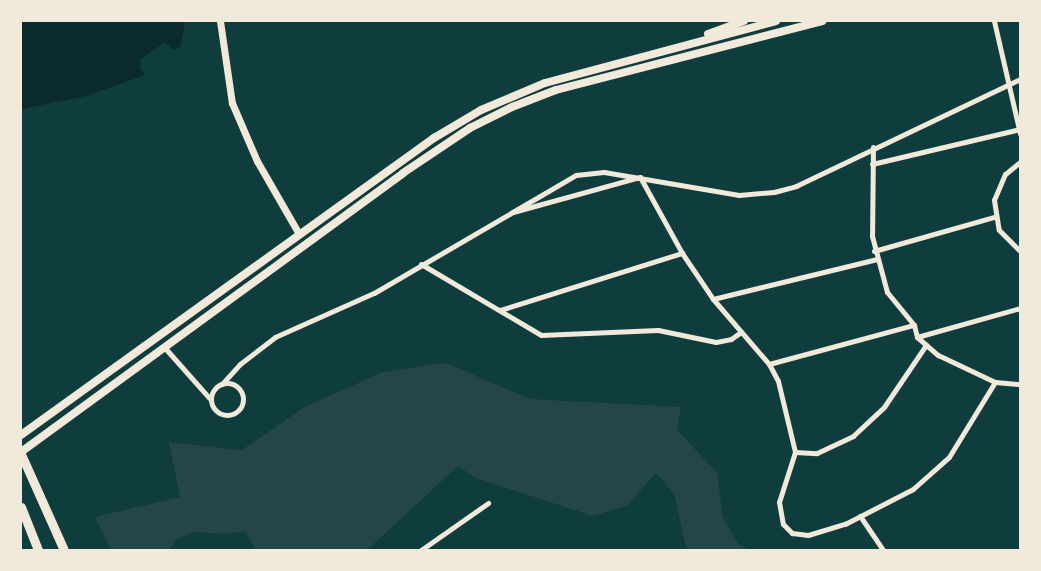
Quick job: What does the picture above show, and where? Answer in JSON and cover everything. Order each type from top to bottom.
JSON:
[{"type":"main road","points":[[667,50],[744,21]]},
{"type":"main road","points":[[21,435],[434,138],[493,104],[545,83],[776,21]]},
{"type":"main road","points":[[64,550],[21,453],[403,172],[459,135],[501,112],[556,90],[822,21]]},
{"type":"main road","points":[[21,507],[38,550]]},
{"type":"street","points":[[220,21],[232,103],[257,161],[300,234]]},
{"type":"street","points":[[872,164],[1019,131],[994,21]]},
{"type":"street","points":[[210,400],[214,390],[240,364],[275,338],[374,293],[506,214],[576,175],[604,172],[733,194],[768,193],[796,186],[873,147],[1020,79]]},
{"type":"street","points":[[873,147],[870,213],[874,251],[887,292],[914,325],[917,337],[938,355],[995,382],[1020,384]]},
{"type":"street","points":[[1020,162],[1004,174],[997,186],[994,217],[1009,244],[1020,251]]},
{"type":"street","points":[[506,214],[640,177]]},
{"type":"street","points":[[640,177],[682,253],[713,299],[769,364],[783,394],[795,452],[779,502],[783,524],[792,533],[808,535],[860,516],[913,489],[950,457],[995,382]]},
{"type":"street","points":[[874,251],[994,217]]},
{"type":"street","points":[[500,310],[682,253]]},
{"type":"street","points":[[713,299],[877,258]]},
{"type":"street","points":[[421,264],[500,310],[535,333],[548,336],[658,330],[716,342],[731,339],[741,332]]},
{"type":"street","points":[[917,337],[1020,308]]},
{"type":"street","points":[[769,364],[914,325]]},
{"type":"street","points":[[795,452],[817,453],[853,436],[884,407],[926,345]]},
{"type":"street","points":[[166,348],[210,400],[214,410],[224,416],[234,414],[242,407],[244,396],[238,387],[222,384]]},
{"type":"street","points":[[421,550],[488,503]]},
{"type":"street","points":[[860,516],[883,550]]},
{"type":"shaded area","points":[[21,21],[183,21],[184,30],[180,48],[172,50],[170,45],[164,43],[139,60],[142,63],[139,67],[145,75],[86,96],[21,109]]},
{"type":"shaded area","points":[[446,363],[530,399],[681,407],[677,430],[718,474],[722,516],[739,545],[750,550],[690,550],[686,547],[674,494],[656,473],[628,505],[593,516],[476,478],[458,466],[367,550],[256,550],[245,531],[230,534],[194,532],[177,539],[169,550],[111,550],[95,517],[180,497],[169,442],[242,450],[305,407],[383,372]]}]
